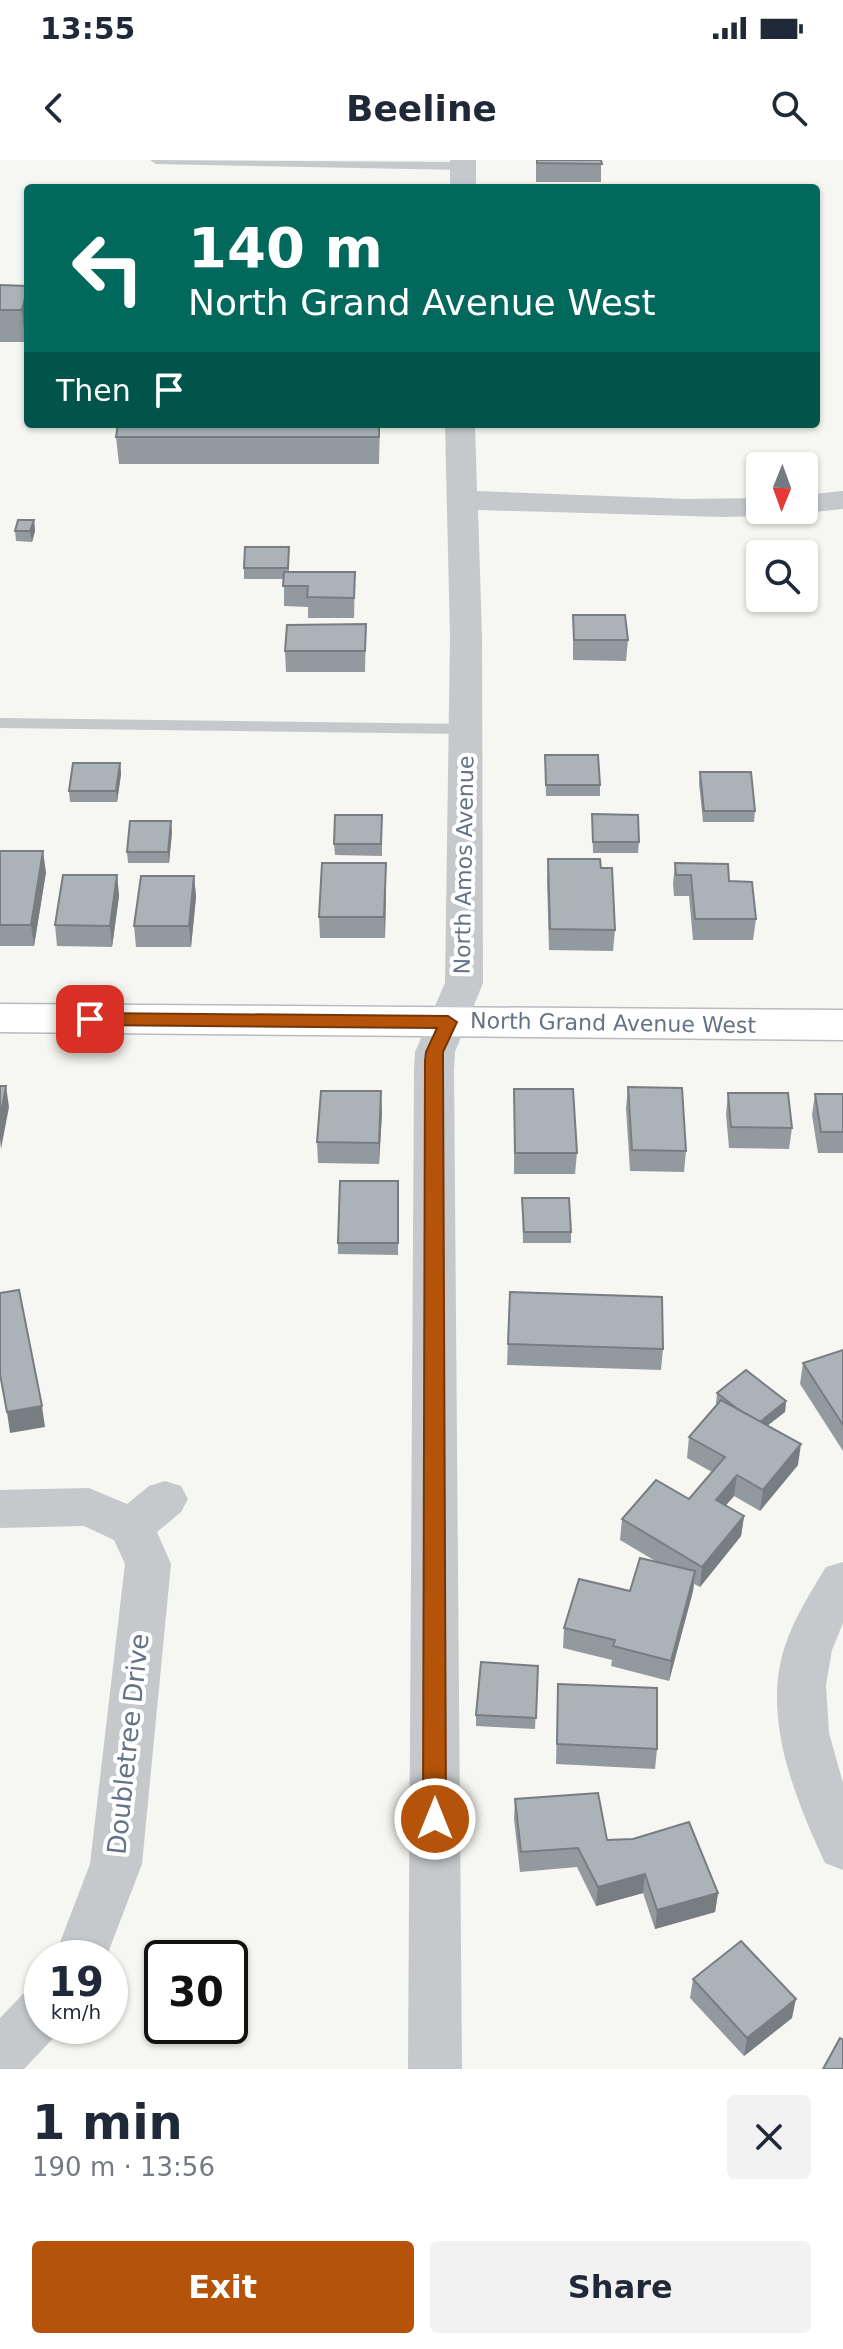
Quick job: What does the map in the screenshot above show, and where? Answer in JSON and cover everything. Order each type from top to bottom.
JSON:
[{"type":"main road","name":"North Grand Avenue West","points":[[0,1018],[843,1025]]},
{"type":"street","name":"North Amos Avenue","points":[[435,2069],[434,1061],[464,983],[465,729],[460,428]]},
{"type":"street","points":[[462,500],[746,508]]},
{"type":"street","points":[[818,503],[843,500]]},
{"type":"street","name":"Doubletree Drive","points":[[0,1509],[89,1507],[148,1513],[148,1564],[116,1864],[88,1940]]},
{"type":"street","points":[[843,1581],[822,1617],[805,1658],[803,1702],[804,1740],[843,1847]]},
{"type":"street","points":[[0,2056],[24,2031]]},
{"type":"lane","points":[[156,160],[463,171]]},
{"type":"lane","points":[[0,723],[465,729]]},
{"type":"building","points":[[537,160],[601,160],[602,164],[537,163]]},
{"type":"building","points":[[0,285],[24,286],[22,310],[0,310]]},
{"type":"building","points":[[117,428],[379,428],[379,437],[116,437]]},
{"type":"building","points":[[18,520],[34,520],[30,531],[15,531]]},
{"type":"building","points":[[245,547],[289,547],[288,568],[244,568]]},
{"type":"building","points":[[284,572],[355,572],[354,598],[307,597],[308,586],[283,586]]},
{"type":"building","points":[[573,615],[625,615],[628,640],[574,640]]},
{"type":"building","points":[[366,624],[365,651],[285,651],[287,625]]},
{"type":"building","points":[[545,755],[598,755],[600,785],[546,785]]},
{"type":"building","points":[[73,763],[120,763],[116,791],[69,791]]},
{"type":"building","points":[[700,772],[751,772],[755,811],[704,811]]},
{"type":"building","points":[[592,814],[638,815],[639,842],[593,842]]},
{"type":"building","points":[[335,815],[382,815],[381,844],[334,844]]},
{"type":"building","points":[[130,821],[171,821],[168,852],[127,852]]},
{"type":"building","points":[[0,851],[43,851],[31,925],[0,925]]},
{"type":"building","points":[[548,859],[600,859],[601,868],[612,868],[615,930],[550,929]]},
{"type":"building","points":[[322,863],[386,863],[384,917],[319,917]]},
{"type":"building","points":[[675,863],[728,864],[729,881],[752,882],[756,919],[695,919],[691,875],[676,875]]},
{"type":"building","points":[[63,875],[117,875],[110,926],[55,925]]},
{"type":"building","points":[[141,876],[194,876],[189,926],[134,926]]},
{"type":"building","points":[[0,1086],[6,1086],[0,1118]]},
{"type":"building","points":[[628,1087],[682,1088],[686,1151],[632,1150]]},
{"type":"building","points":[[514,1089],[573,1089],[577,1153],[515,1153]]},
{"type":"building","points":[[321,1091],[381,1091],[379,1143],[317,1142]]},
{"type":"building","points":[[728,1093],[788,1093],[792,1128],[731,1127]]},
{"type":"building","points":[[815,1094],[843,1094],[843,1132],[821,1132]]},
{"type":"building","points":[[340,1181],[398,1181],[398,1243],[338,1243]]},
{"type":"building","points":[[522,1198],[569,1198],[571,1232],[524,1232]]},
{"type":"building","points":[[19,1290],[42,1406],[7,1412],[0,1374],[0,1293]]},
{"type":"building","points":[[510,1292],[662,1297],[663,1349],[508,1344]]},
{"type":"building","points":[[843,1350],[843,1425],[803,1363]]},
{"type":"building","points":[[746,1370],[786,1401],[760,1422],[717,1393]]},
{"type":"building","points":[[721,1400],[801,1444],[763,1490],[737,1475],[716,1500],[744,1516],[702,1567],[622,1519],[656,1480],[689,1499],[725,1457],[689,1437]]},
{"type":"building","points":[[640,1558],[695,1571],[671,1661],[613,1646],[615,1640],[564,1628],[579,1579],[630,1591]]},
{"type":"building","points":[[481,1662],[538,1666],[536,1718],[476,1715]]},
{"type":"building","points":[[558,1684],[657,1688],[657,1749],[557,1744]]},
{"type":"building","points":[[598,1793],[607,1840],[633,1839],[689,1822],[718,1893],[657,1910],[645,1874],[598,1887],[578,1848],[521,1852],[515,1799]]},
{"type":"building","points":[[741,1941],[796,1999],[747,2038],[693,1979]]},
{"type":"building","points":[[840,2038],[843,2040],[843,2069],[823,2069]]},
{"type":"route","points":[[90,1019],[448,1022],[434,1061],[435,1819]]}]
